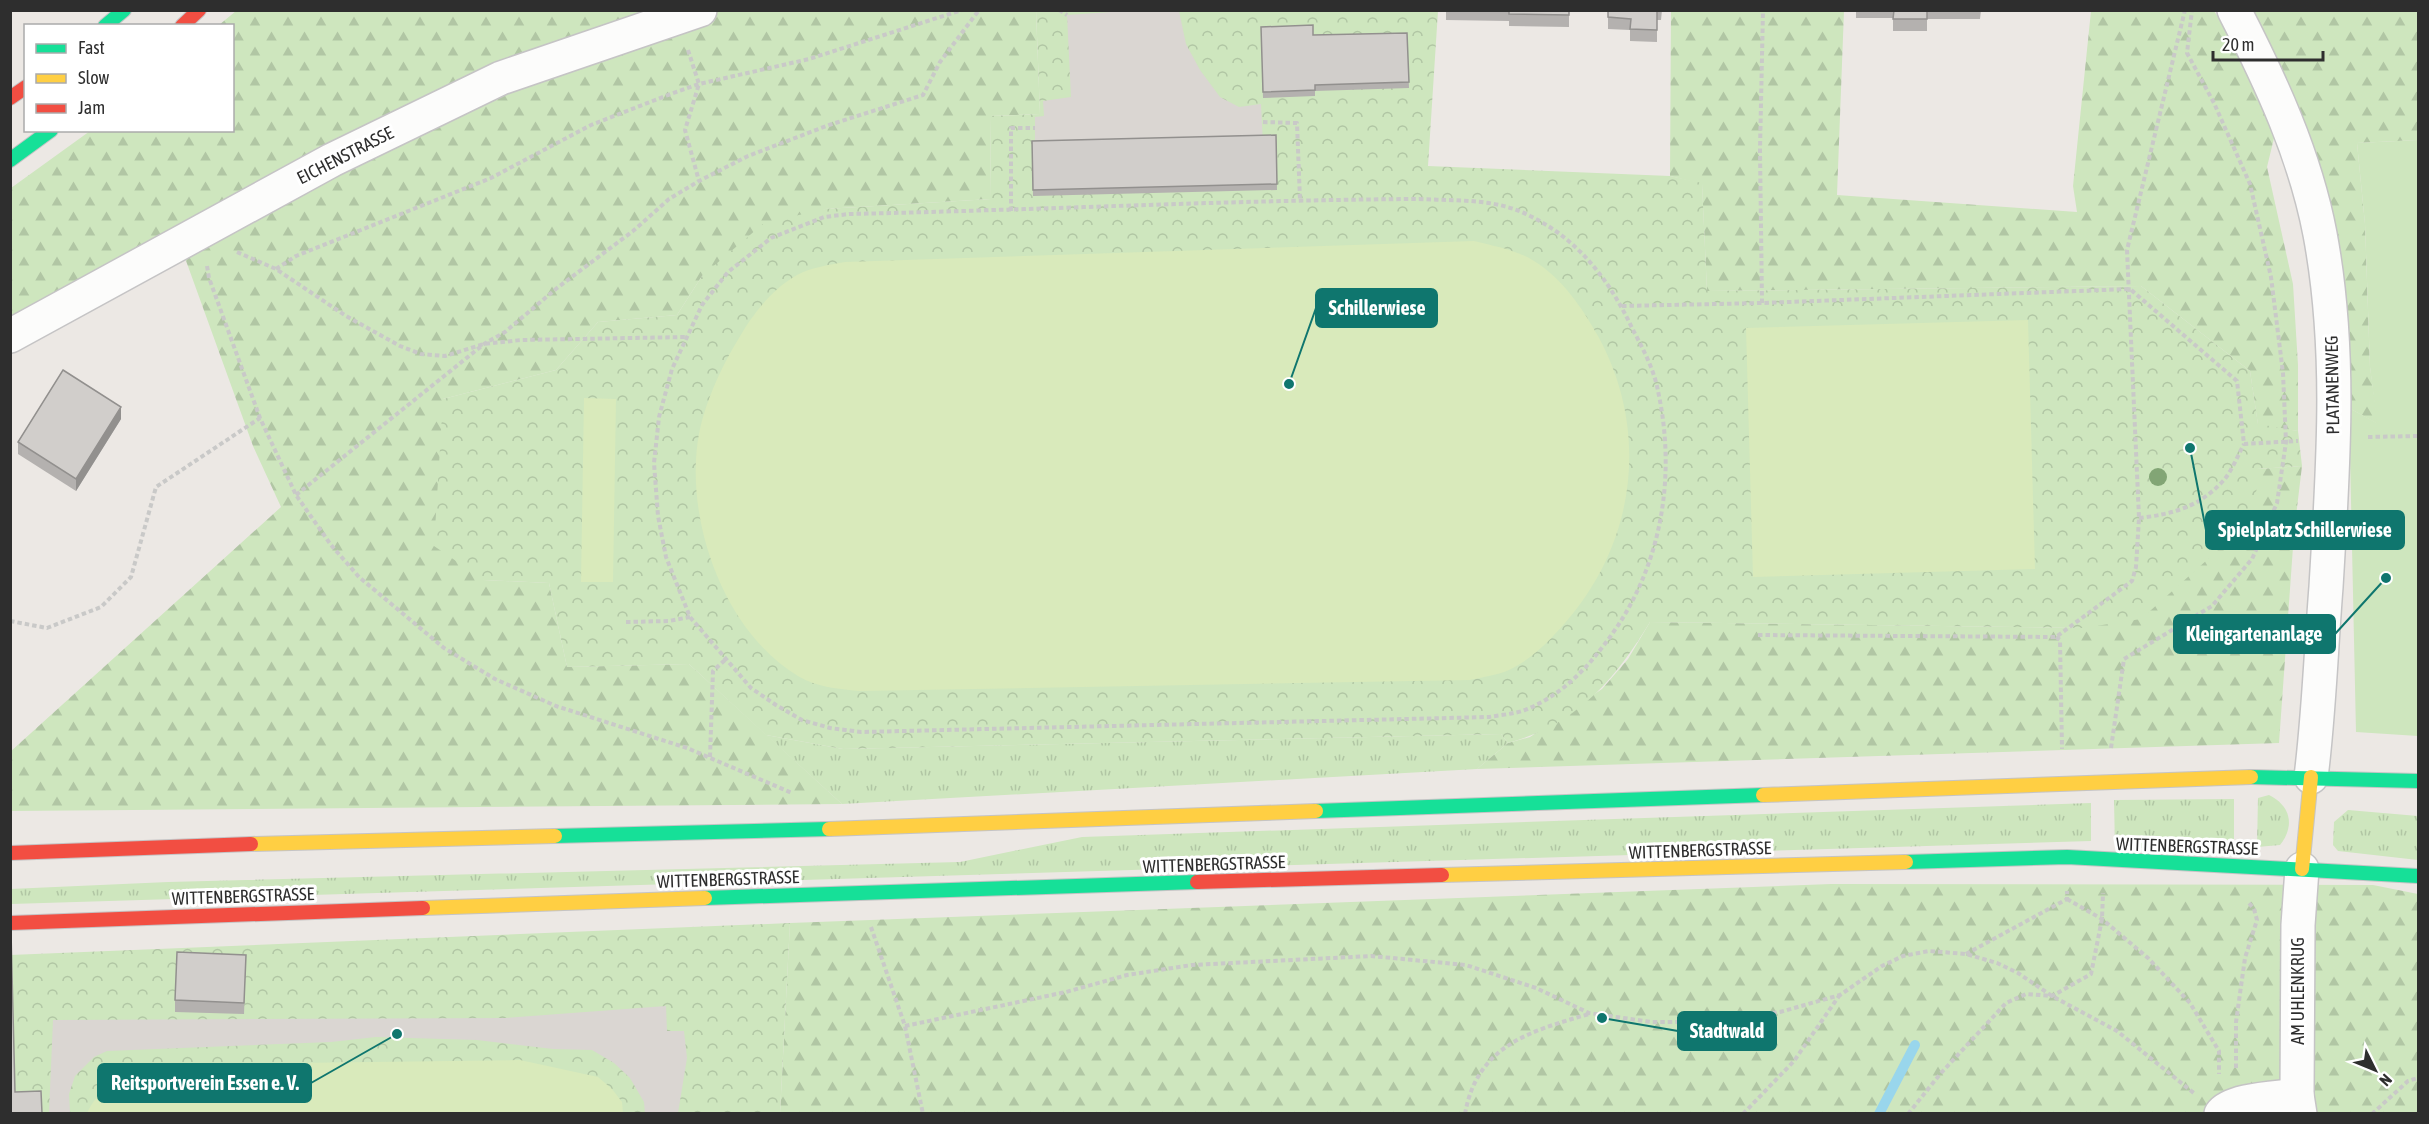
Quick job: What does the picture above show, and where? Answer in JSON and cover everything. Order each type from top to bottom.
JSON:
[{"type":"main road","points":[[107,24],[124,10]]},
{"type":"main road","points":[[184,24],[199,10]]},
{"type":"main road","points":[[10,98],[24,88]]},
{"type":"main road","points":[[10,160],[48,132]]},
{"type":"main road","points":[[10,853],[139,847],[866,828],[2106,782],[2311,777],[2418,781]]},
{"type":"main road","points":[[2302,868],[2311,777]]},
{"type":"main road","name":"WITTENBERGSTRASSE","points":[[10,922],[859,892],[2067,857],[2104,861],[2302,868],[2418,876]]},
{"type":"street","name":"PLATANENWEG","points":[[2234,10],[2271,82],[2301,161],[2320,233],[2330,300],[2335,377],[2330,529],[2315,749],[2311,777]]},
{"type":"street","name":"EICHENSTRASSE","points":[[10,336],[332,160],[501,78],[692,13]]},
{"type":"street","name":"AM UHLENKRUG","points":[[2298,1104],[2298,925],[2302,868]]},
{"type":"street","points":[[2219,1100],[2298,1104]]},
{"type":"path","points":[[276,269],[296,256],[491,178],[591,124],[699,84],[809,59],[962,10]]},
{"type":"path","points":[[296,495],[484,344],[505,332],[557,288],[633,231],[669,199],[699,181],[758,152],[829,125],[923,95],[940,62],[979,10]]},
{"type":"path","points":[[1059,10],[1067,15]]},
{"type":"path","points":[[1762,303],[1760,150],[1763,10]]},
{"type":"path","points":[[1758,635],[2056,637],[2132,581],[2136,567],[2139,518],[2127,250],[2185,10]]},
{"type":"path","points":[[2106,782],[2124,659],[2212,606],[2252,559],[2277,503],[2286,442],[2283,373],[2271,276],[2250,184],[2214,103],[2187,53],[2192,10]]},
{"type":"path","points":[[692,13],[699,84],[685,130],[699,181]]},
{"type":"path","points":[[1263,122],[1297,123],[1300,200]]},
{"type":"path","points":[[1011,211],[1011,128],[1035,128]]},
{"type":"path","points":[[1300,200],[1487,201],[1529,215],[1563,235],[1596,268],[1622,306],[1658,390],[1667,457],[1665,499],[1654,550],[1640,586],[1618,627],[1587,668],[1562,690],[1524,710],[1489,717],[861,732],[830,728],[802,720],[752,688],[690,617],[666,557],[658,516],[654,463],[659,417],[672,369],[702,305],[728,272],[771,238],[824,217],[849,214],[1011,211],[1300,200]]},
{"type":"path","points":[[202,233],[276,269],[346,316],[400,346],[421,354],[445,356],[484,344],[521,340],[687,337]]},
{"type":"path","points":[[202,233],[209,278],[260,418],[296,495],[331,545],[359,577],[444,648],[495,679],[556,706],[710,757],[796,795]]},
{"type":"path","points":[[1622,306],[2130,289],[2237,381],[2244,444],[2224,480],[2198,502],[2169,515],[2139,518]]},
{"type":"path","points":[[10,621],[47,628],[101,607],[131,577],[156,487],[260,418]]},
{"type":"path","points":[[2244,444],[2333,438],[2418,436]]},
{"type":"path","points":[[626,622],[669,621],[690,617]]},
{"type":"path","points":[[2056,637],[2060,640],[2062,710]]},
{"type":"path","points":[[710,757],[713,671],[726,659]]},
{"type":"path","points":[[1908,1113],[1941,1073],[2006,1004],[2026,994],[2052,996],[2091,974],[2102,919],[2104,886]]},
{"type":"path","points":[[859,892],[904,1026],[923,1113]]},
{"type":"path","points":[[2219,1100],[2236,1022],[2245,958],[2257,920],[2254,909],[2244,898]]},
{"type":"path","points":[[2067,899],[2102,919],[2148,958],[2190,1003],[2219,1051],[2219,1100]]},
{"type":"path","points":[[1966,954],[2051,908]]},
{"type":"path","points":[[904,1026],[1066,992],[1127,975],[1181,967],[1371,956],[1466,965],[1536,988],[1589,1013],[1651,1022],[1703,1022],[1779,1012],[1839,995],[1882,966],[1903,956],[1929,951],[1966,954],[1997,963],[2018,973],[2052,996],[2117,1031],[2219,1100]]},
{"type":"path","points":[[1743,1113],[1794,1061],[1839,995]]},
{"type":"path","points":[[1466,1113],[1478,1076],[1498,1052],[1532,1031],[1589,1013]]},
{"type":"path","points":[[2372,1113],[2408,1081],[2418,1078]]},
{"type":"green space","points":[[1036,10],[1438,11],[1428,166],[1670,176],[1702,183],[1707,291],[2141,286],[2250,371],[2258,424],[2298,431],[2302,466],[2257,469],[2255,517],[2141,619],[2083,628],[1650,622],[1622,663],[1591,698],[1554,724],[1508,743],[1501,734],[843,749],[766,735],[689,664],[567,667],[549,583],[484,580],[434,546],[443,399],[556,370],[598,322],[677,315],[702,276],[764,223],[825,209],[991,199],[990,116],[1040,114]]},
{"type":"green space","points":[[236,11],[1036,11],[1040,114],[990,116],[991,199],[825,209],[702,276],[677,315],[598,322],[556,370],[443,399],[484,580],[549,583],[567,667],[689,664],[842,804],[11,811],[10,752],[281,507],[253,446],[185,258],[11,351],[11,188],[89,132],[234,132],[234,24],[220,24]]},
{"type":"green space","points":[[1671,11],[1844,11],[1837,195],[2077,212],[2073,186],[2091,11],[2214,11],[2251,66],[2275,134],[2267,167],[2293,284],[2298,365],[2298,431],[2258,425],[2250,371],[2141,286],[1707,291],[1702,184],[1670,176]]},
{"type":"green space","points":[[2245,11],[2418,11],[2418,140],[2357,143],[2365,224],[2370,367],[2378,424],[2349,408],[2348,375]]},
{"type":"green space","points":[[2418,140],[2418,736],[2356,732],[2349,408],[2377,423],[2370,367],[2365,224],[2357,143]]},
{"type":"green space","points":[[1474,241],[1513,251],[1534,261],[1554,276],[1579,305],[1598,336],[1614,372],[1625,410],[1629,447],[1628,485],[1620,522],[1607,557],[1589,591],[1565,623],[1546,643],[1533,655],[1509,670],[1470,680],[859,691],[820,685],[798,676],[770,655],[746,628],[727,596],[712,561],[701,524],[696,487],[697,451],[703,417],[723,366],[750,320],[779,287],[803,272],[845,262]]},
{"type":"green space","points":[[2028,320],[2035,569],[1753,577],[1746,328]]},
{"type":"green space","points":[[584,398],[616,399],[613,582],[581,582]]},
{"type":"green space","points":[[2302,466],[2294,533],[2279,743],[1477,769],[1508,743],[1530,737],[1602,689],[1628,659],[1650,622],[2083,628],[2257,469]]},
{"type":"green space","points":[[1501,734],[1508,743],[1477,769],[842,804],[766,735],[843,749]]},
{"type":"green space","points":[[2269,795],[2286,811],[2288,831],[2280,845],[2257,847],[2258,798]]},
{"type":"green space","points":[[2234,799],[2234,848],[2115,848],[2114,800]]},
{"type":"green space","points":[[2091,803],[2091,841],[11,904],[10,889],[168,882],[960,862],[1082,837]]},
{"type":"green space","points":[[2348,810],[2418,816],[2418,860],[2338,851],[2333,845],[2334,822]]},
{"type":"green space","points":[[1831,884],[2373,885],[2418,894],[2418,1113],[780,1114],[790,923]]},
{"type":"green space","points":[[790,923],[780,1113],[11,1113],[10,955]]},
{"type":"green space","points":[[520,1060],[598,1077],[622,1102],[623,1113],[87,1113],[98,1096],[113,1082],[132,1071],[151,1065]]},
{"type":"shaded area","points":[[1125,11],[1179,11],[1186,44],[1200,70],[1220,97],[1239,107],[1261,104],[1263,144],[1035,147],[1035,117],[1044,116],[1043,101],[1071,97],[1067,15]]},
{"type":"shaded area","points":[[666,1006],[667,1031],[684,1031],[687,1058],[678,1113],[645,1114],[644,1102],[630,1078],[614,1063],[592,1050],[553,1049],[477,1040],[376,1037],[331,1042],[107,1051],[94,1057],[75,1076],[69,1094],[70,1113],[41,1114],[49,1112],[53,1020],[505,1018]]},
{"type":"building","points":[[1509,10],[1569,10],[1569,15],[1509,14]]},
{"type":"building","points":[[1608,10],[1657,10],[1657,30],[1630,29],[1631,19],[1608,17]]},
{"type":"building","points":[[1894,10],[1927,10],[1927,19],[1893,19]]},
{"type":"building","points":[[1313,25],[1313,35],[1407,33],[1409,82],[1315,85],[1315,90],[1263,92],[1261,27]]},
{"type":"building","points":[[1276,135],[1277,184],[1033,190],[1032,141]]},
{"type":"building","points":[[63,370],[121,407],[76,479],[18,442]]},
{"type":"building","points":[[11,932],[15,1092],[41,1091],[42,1113],[10,1113]]},
{"type":"building","points":[[177,952],[246,955],[244,1003],[175,1000]]},
{"type":"waterway","points":[[1879,1114],[1915,1045]]},
{"type":"traffic: fast","points":[[107,24],[124,10]]},
{"type":"traffic: fast","points":[[10,160],[48,132]]},
{"type":"traffic: fast","points":[[2251,777],[2418,781]]},
{"type":"traffic: fast","points":[[1316,811],[1763,795]]},
{"type":"traffic: fast","points":[[555,836],[829,829]]},
{"type":"traffic: fast","points":[[1906,862],[2067,857],[2418,876]]},
{"type":"traffic: fast","points":[[705,898],[1197,882]]},
{"type":"traffic: slow","points":[[1763,795],[2251,777]]},
{"type":"traffic: slow","points":[[2302,869],[2311,777]]},
{"type":"traffic: slow","points":[[829,829],[1316,811]]},
{"type":"traffic: slow","points":[[251,844],[555,836]]},
{"type":"traffic: slow","points":[[1442,875],[1906,862]]},
{"type":"traffic: slow","points":[[423,908],[705,898]]},
{"type":"traffic: jam","points":[[184,24],[199,10]]},
{"type":"traffic: jam","points":[[10,98],[24,88]]},
{"type":"traffic: jam","points":[[10,853],[251,844]]},
{"type":"traffic: jam","points":[[1197,882],[1442,875]]},
{"type":"traffic: jam","points":[[10,923],[423,908]]},
{"type":"place","name":"Schillerwiese","points":[[1289,384]]},
{"type":"place","name":"Spielplatz Schillerwiese","points":[[2190,448]]},
{"type":"place","name":"Kleingartenanlage","points":[[2386,578]]},
{"type":"place","name":"Stadtwald","points":[[1602,1018]]},
{"type":"place","name":"Reitsportverein Essen e. V.","points":[[397,1034]]}]
